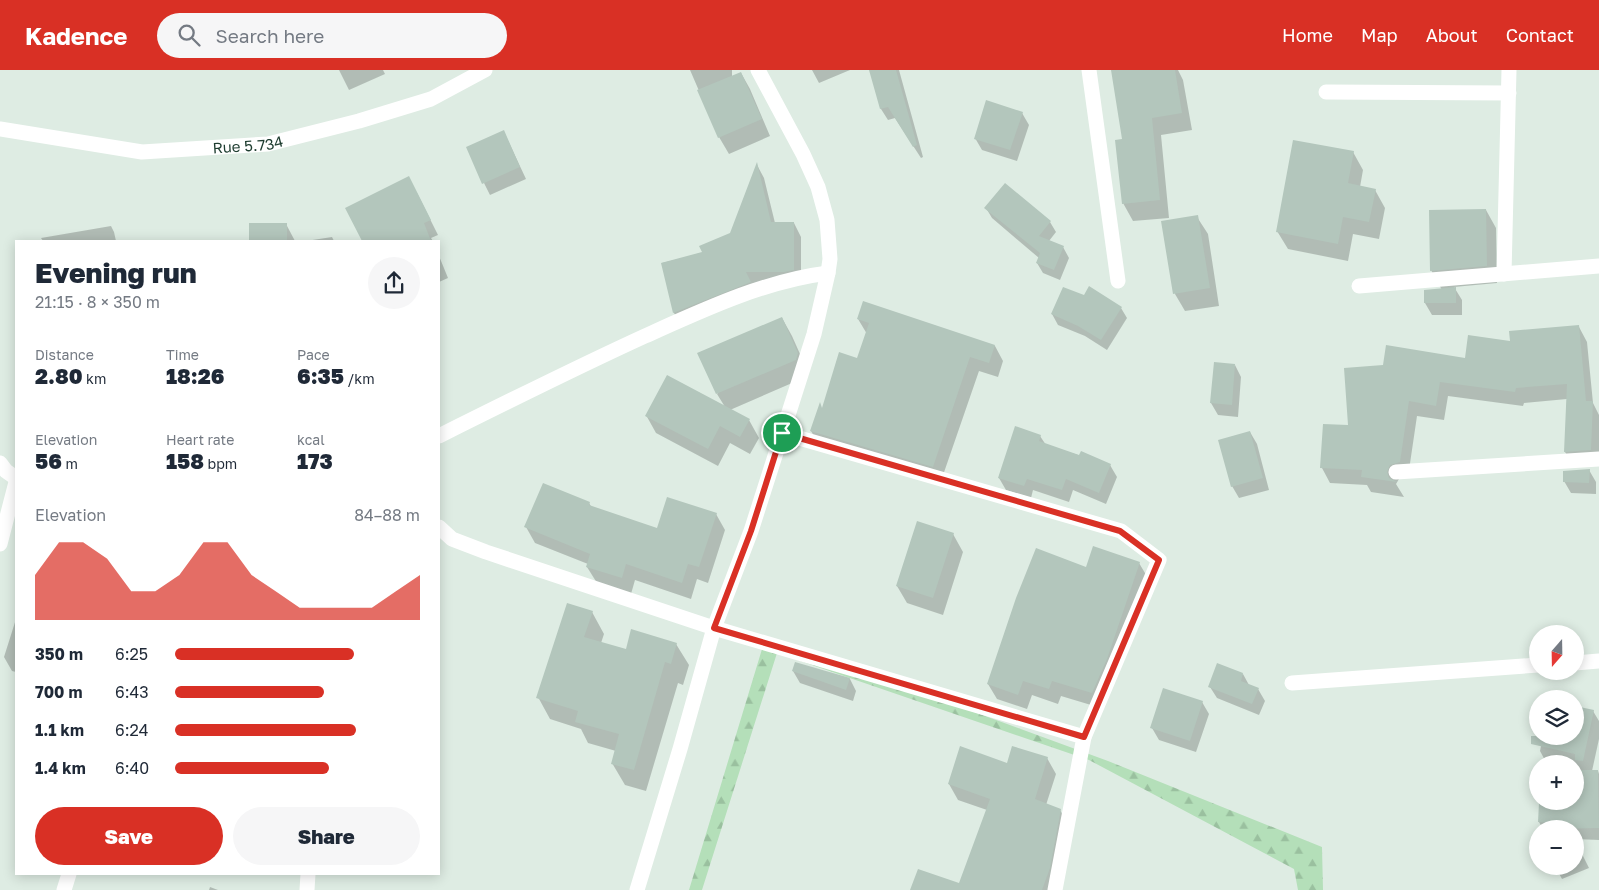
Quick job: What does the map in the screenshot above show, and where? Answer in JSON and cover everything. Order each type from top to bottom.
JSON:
[{"type":"street","name":"Rue 5.734","points":[[0,129],[142,152],[268,144],[359,122],[430,99],[485,70]]},
{"type":"street","points":[[637,890],[714,628],[751,531],[814,334],[828,274],[830,259],[827,220],[818,187],[758,70]]},
{"type":"street","points":[[1088,70],[1118,281]]},
{"type":"street","points":[[1504,274],[1510,70]]},
{"type":"street","points":[[1326,92],[1509,93]]},
{"type":"street","points":[[1359,286],[1599,266]]},
{"type":"street","points":[[440,436],[577,367],[706,308],[784,282],[808,276],[828,274]]},
{"type":"street","points":[[782,433],[1120,531],[1159,560],[1084,737],[1055,890]]},
{"type":"street","points":[[1396,472],[1599,459]]},
{"type":"street","points":[[0,463],[6,471],[15,477]]},
{"type":"street","points":[[0,544],[15,486]]},
{"type":"street","points":[[440,528],[452,539],[486,552],[714,628],[1084,737]]},
{"type":"street","points":[[1584,662],[1599,661]]},
{"type":"street","points":[[1292,683],[1529,666]]},
{"type":"street","points":[[64,890],[69,875]]},
{"type":"green space","points":[[766,636],[1108,761],[1322,847],[1323,890],[1298,890],[1294,869],[1089,760],[777,653],[702,890],[689,890]]},
{"type":"building","points":[[869,70],[896,70],[917,145],[913,147],[888,107],[880,109]]},
{"type":"building","points":[[1111,70],[1175,70],[1182,113],[1152,118],[1160,200],[1122,204],[1115,140],[1122,139]]},
{"type":"building","points":[[741,72],[762,119],[718,138],[697,90]]},
{"type":"building","points":[[986,100],[1023,112],[1010,150],[974,139]]},
{"type":"building","points":[[504,130],[520,167],[482,184],[466,147]]},
{"type":"building","points":[[1293,140],[1354,151],[1348,183],[1376,189],[1369,222],[1343,217],[1338,244],[1276,232]]},
{"type":"building","points":[[757,162],[771,222],[794,222],[794,270],[784,272],[746,272],[751,282],[673,313],[661,263],[702,252],[699,246],[730,233]]},
{"type":"building","points":[[409,176],[431,220],[424,223],[431,240],[361,240],[345,208]]},
{"type":"building","points":[[1005,183],[1051,221],[1039,236],[1064,246],[1054,270],[1036,263],[1040,253],[984,208]]},
{"type":"building","points":[[1486,209],[1487,266],[1430,271],[1429,210]]},
{"type":"building","points":[[1198,215],[1210,288],[1173,294],[1161,221]]},
{"type":"building","points":[[249,223],[287,223],[287,240],[249,240]]},
{"type":"building","points":[[1089,286],[1122,307],[1101,340],[1078,326],[1051,314],[1063,287],[1084,295]]},
{"type":"building","points":[[1456,287],[1456,303],[1424,303],[1424,290]]},
{"type":"building","points":[[863,301],[995,345],[989,363],[970,357],[933,467],[810,431],[820,402],[822,408],[839,352],[857,358],[869,323],[857,319]]},
{"type":"building","points":[[782,317],[798,353],[796,360],[716,394],[697,353]]},
{"type":"building","points":[[1579,325],[1586,401],[1593,401],[1591,450],[1564,452],[1567,384],[1516,388],[1515,392],[1440,382],[1436,406],[1409,401],[1400,462],[1390,465],[1387,472],[1389,478],[1397,482],[1361,477],[1362,470],[1320,468],[1323,424],[1348,425],[1344,368],[1383,365],[1386,345],[1465,358],[1468,335],[1510,341],[1509,331]]},
{"type":"building","points":[[1214,362],[1235,364],[1232,405],[1210,403]]},
{"type":"building","points":[[667,375],[750,419],[740,437],[720,426],[708,449],[645,416]]},
{"type":"building","points":[[1015,426],[1041,435],[1039,441],[1079,455],[1081,451],[1111,464],[1099,493],[1066,479],[1062,490],[1027,479],[1024,486],[998,478]]},
{"type":"building","points":[[1250,431],[1263,478],[1231,487],[1218,440]]},
{"type":"building","points":[[1590,469],[1589,483],[1563,482],[1563,471]]},
{"type":"building","points":[[543,483],[590,502],[589,505],[657,528],[667,497],[717,513],[699,567],[688,564],[682,583],[626,564],[622,578],[586,567],[590,554],[524,527]]},
{"type":"building","points":[[917,521],[954,533],[933,598],[896,586]]},
{"type":"building","points":[[1093,546],[1140,562],[1107,659],[1092,693],[1052,681],[1049,689],[1023,681],[1018,695],[987,684],[1016,598],[1036,548],[1086,567]]},
{"type":"building","points":[[567,603],[593,611],[584,637],[626,649],[631,629],[677,643],[671,664],[665,662],[634,770],[611,764],[619,734],[575,722],[578,711],[536,698]]},
{"type":"building","points":[[795,662],[850,678],[846,690],[792,671]]},
{"type":"building","points":[[1217,663],[1243,673],[1241,681],[1259,688],[1252,704],[1208,687]]},
{"type":"building","points":[[1163,688],[1203,701],[1190,741],[1150,728]]},
{"type":"building","points":[[1584,708],[1594,710],[1584,756],[1535,745],[1584,745]]},
{"type":"building","points":[[960,746],[1007,763],[1012,746],[1048,757],[1035,799],[1061,809],[1050,868],[1042,890],[910,890],[918,869],[959,883],[990,799],[948,784]]},
{"type":"building","points":[[1584,770],[1598,770],[1599,828],[1584,828],[1584,820],[1538,820],[1539,810],[1584,810]]},
{"type":"route","points":[[782,433],[1120,531],[1159,560],[1084,737],[714,628],[751,531],[782,433]]}]
